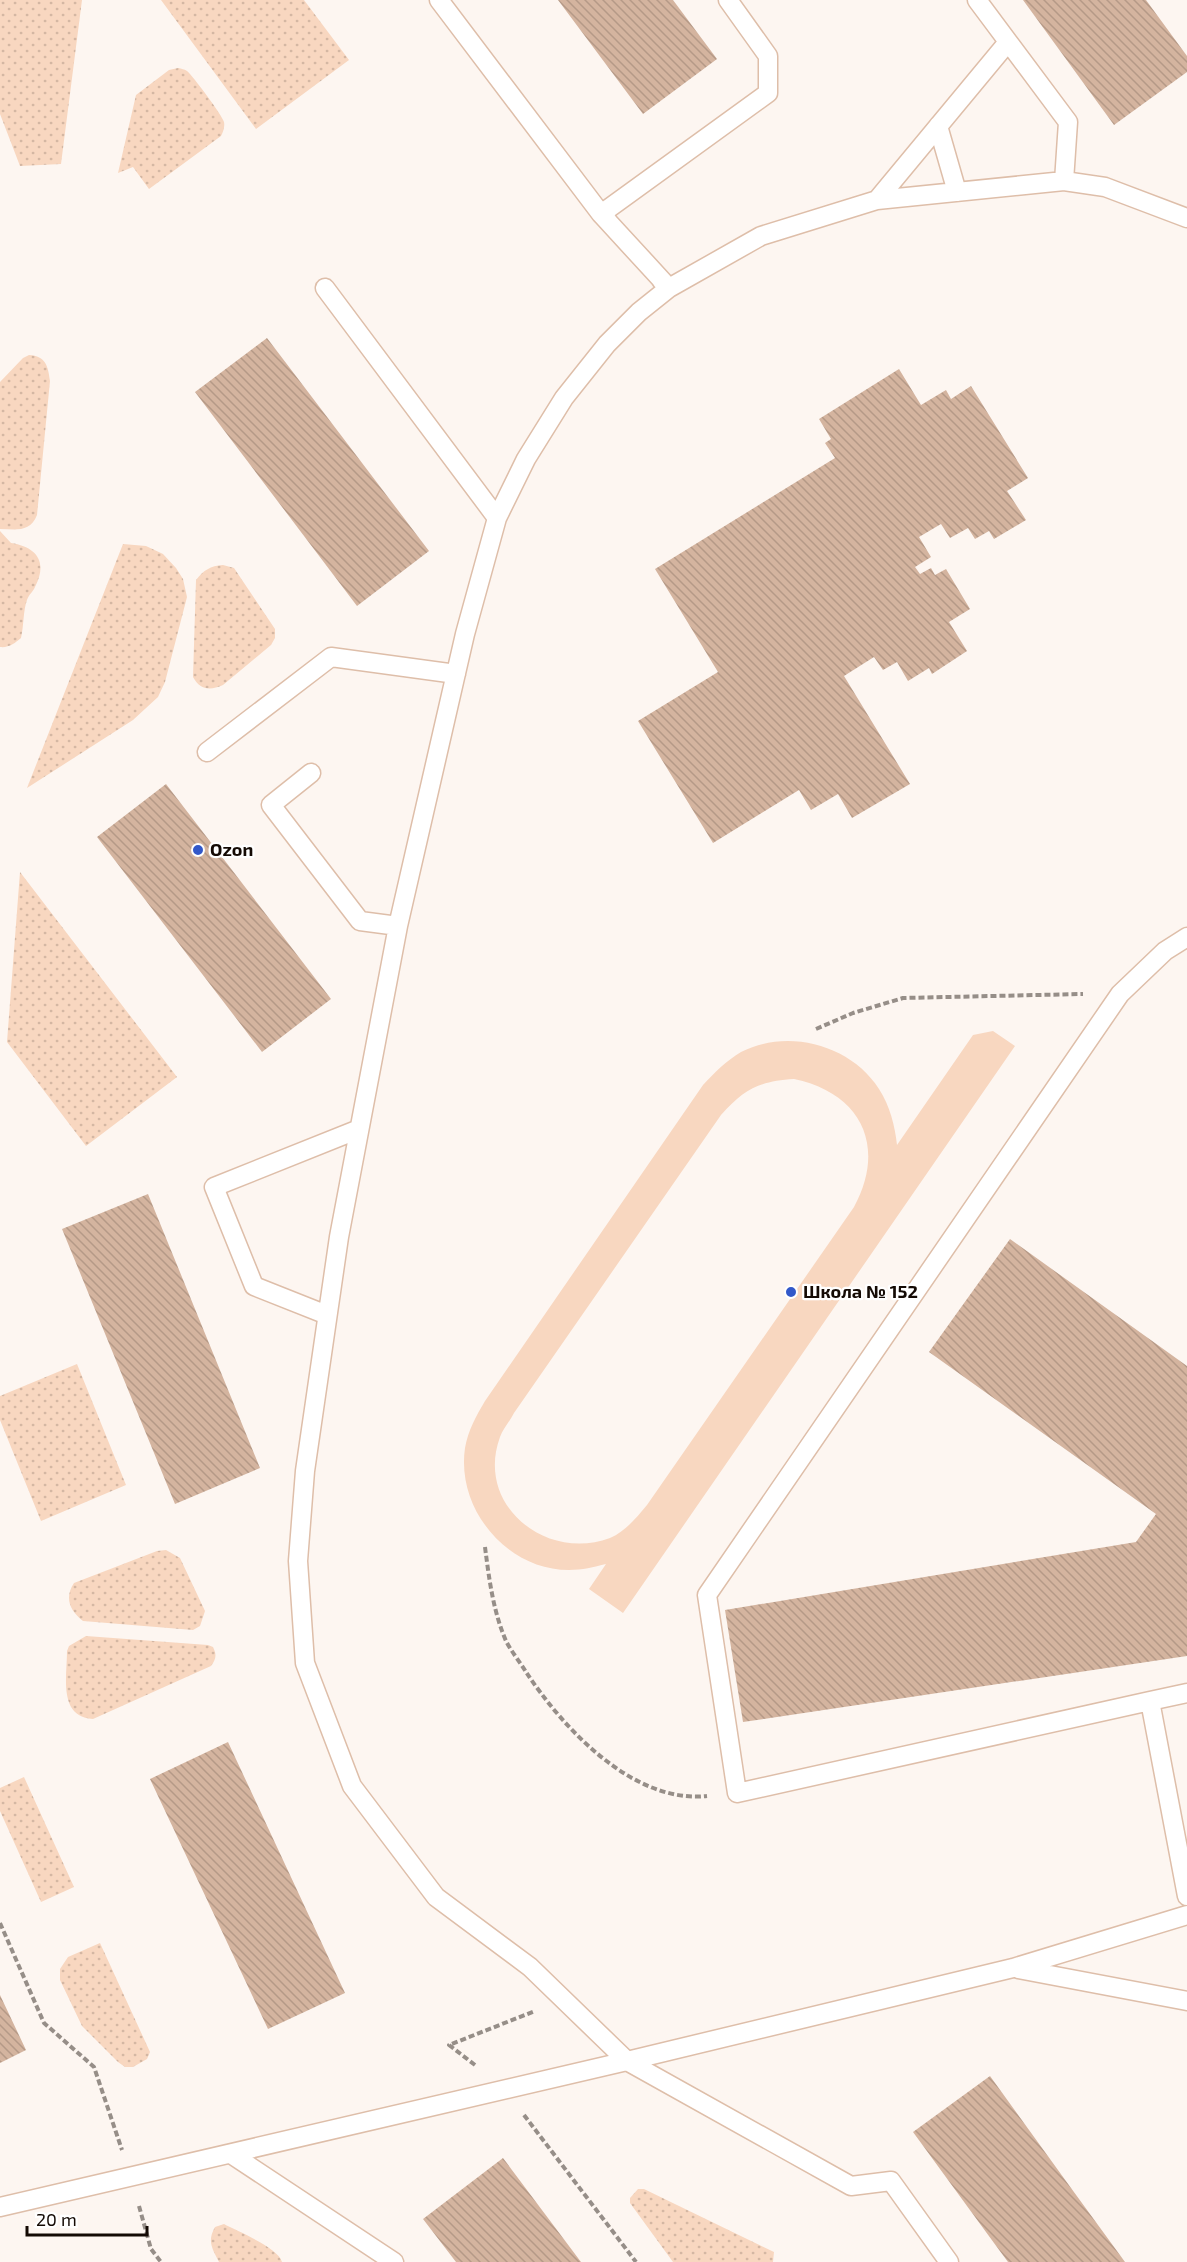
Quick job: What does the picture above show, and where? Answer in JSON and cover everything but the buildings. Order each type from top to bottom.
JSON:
[{"type":"lane","points":[[439,0],[602,214],[669,288]]},
{"type":"lane","points":[[602,214],[768,93],[768,56],[728,0]]},
{"type":"lane","points":[[977,0],[1068,122],[1064,181]]},
{"type":"lane","points":[[878,200],[1008,42]]},
{"type":"lane","points":[[938,126],[957,192]]},
{"type":"lane","points":[[949,2262],[891,2181],[851,2186],[627,2061],[530,1967],[435,1897],[352,1786],[305,1663],[297,1561],[305,1471],[339,1237],[359,1129],[398,926],[456,674],[498,518],[526,459],[564,398],[607,344],[639,312],[669,288],[761,236],[878,200],[1064,181],[1105,187],[1187,218]]},
{"type":"lane","points":[[325,288],[498,518]]},
{"type":"lane","points":[[207,752],[330,657],[456,674]]},
{"type":"lane","points":[[311,773],[271,805],[360,921],[398,926]]},
{"type":"lane","points":[[1187,937],[1164,951],[1120,994],[707,1595],[737,1792],[1187,1693]]},
{"type":"lane","points":[[327,1315],[255,1286],[214,1186],[359,1129]]},
{"type":"lane","points":[[1150,1701],[1187,1896]]},
{"type":"lane","points":[[0,2207],[627,2061],[1013,1968],[1187,1915]]},
{"type":"lane","points":[[1013,1968],[1187,2001]]},
{"type":"lane","points":[[231,2154],[394,2262]]},
{"type":"path","points":[[816,1029],[853,1013],[903,998],[1120,994]]},
{"type":"path","points":[[485,1547],[490,1589],[506,1642],[543,1698],[582,1739],[617,1769],[646,1786],[674,1794],[701,1796],[737,1792]]},
{"type":"path","points":[[0,1923],[44,2022],[94,2067],[132,2177],[151,2248],[161,2262]]},
{"type":"shaded area","points":[[0,0],[82,0],[61,164],[20,166],[0,114]]},
{"type":"shaded area","points":[[161,0],[304,0],[349,60],[256,129]]},
{"type":"shaded area","points":[[178,68],[187,71],[195,80],[222,118],[224,129],[221,136],[149,189],[133,167],[118,173],[136,95],[169,70]]},
{"type":"shaded area","points":[[29,355],[43,360],[50,381],[37,515],[31,525],[22,529],[0,529],[0,382],[23,358]]},
{"type":"shaded area","points":[[0,531],[11,543],[28,548],[33,552],[40,563],[39,578],[26,604],[21,638],[12,645],[3,647],[0,647]]},
{"type":"shaded area","points":[[123,544],[146,546],[163,554],[183,579],[187,597],[165,682],[158,697],[133,720],[27,788]]},
{"type":"shaded area","points":[[223,565],[234,568],[275,629],[275,638],[271,645],[223,685],[206,688],[199,685],[193,677],[196,580],[208,569]]},
{"type":"shaded area","points":[[20,872],[177,1077],[86,1146],[7,1042]]},
{"type":"shaded area","points":[[993,1031],[1015,1046],[623,1613],[589,1589],[606,1564],[574,1570],[546,1567],[525,1560],[490,1532],[469,1493],[464,1471],[465,1448],[473,1424],[485,1401],[703,1085],[716,1071],[741,1052],[778,1041],[817,1045],[835,1052],[852,1061],[879,1089],[889,1109],[897,1145],[973,1035]],"holes":[[[794,1079],[817,1086],[836,1096],[851,1110],[862,1125],[867,1143],[868,1163],[864,1185],[854,1207],[635,1519],[621,1532],[610,1538],[586,1543],[562,1542],[540,1535],[522,1522],[507,1505],[498,1485],[495,1462],[500,1437],[514,1413],[721,1115],[737,1099],[762,1084]]]},
{"type":"shaded area","points":[[77,1364],[126,1485],[41,1521],[0,1420],[0,1396]]},
{"type":"shaded area","points":[[166,1550],[180,1558],[205,1611],[200,1626],[193,1630],[83,1621],[72,1609],[69,1594],[74,1583],[157,1551]]},
{"type":"shaded area","points":[[86,1636],[208,1645],[213,1647],[215,1657],[211,1666],[93,1719],[82,1717],[74,1711],[69,1703],[66,1683],[69,1646]]},
{"type":"shaded area","points":[[24,1777],[74,1887],[41,1902],[0,1811],[0,1788]]},
{"type":"shaded area","points":[[100,1943],[150,2052],[147,2059],[133,2067],[125,2067],[118,2062],[82,2026],[60,1980],[60,1969],[68,1957]]},
{"type":"shaded area","points":[[638,2189],[644,2189],[774,2252],[773,2262],[673,2262],[630,2203],[630,2198]]},
{"type":"shaded area","points":[[224,2224],[274,2251],[282,2262],[219,2262],[211,2236],[215,2227]]},
{"type":"place","name":"Ozon","points":[[198,850]]},
{"type":"place","name":"Школа № 152","points":[[791,1292]]}]
